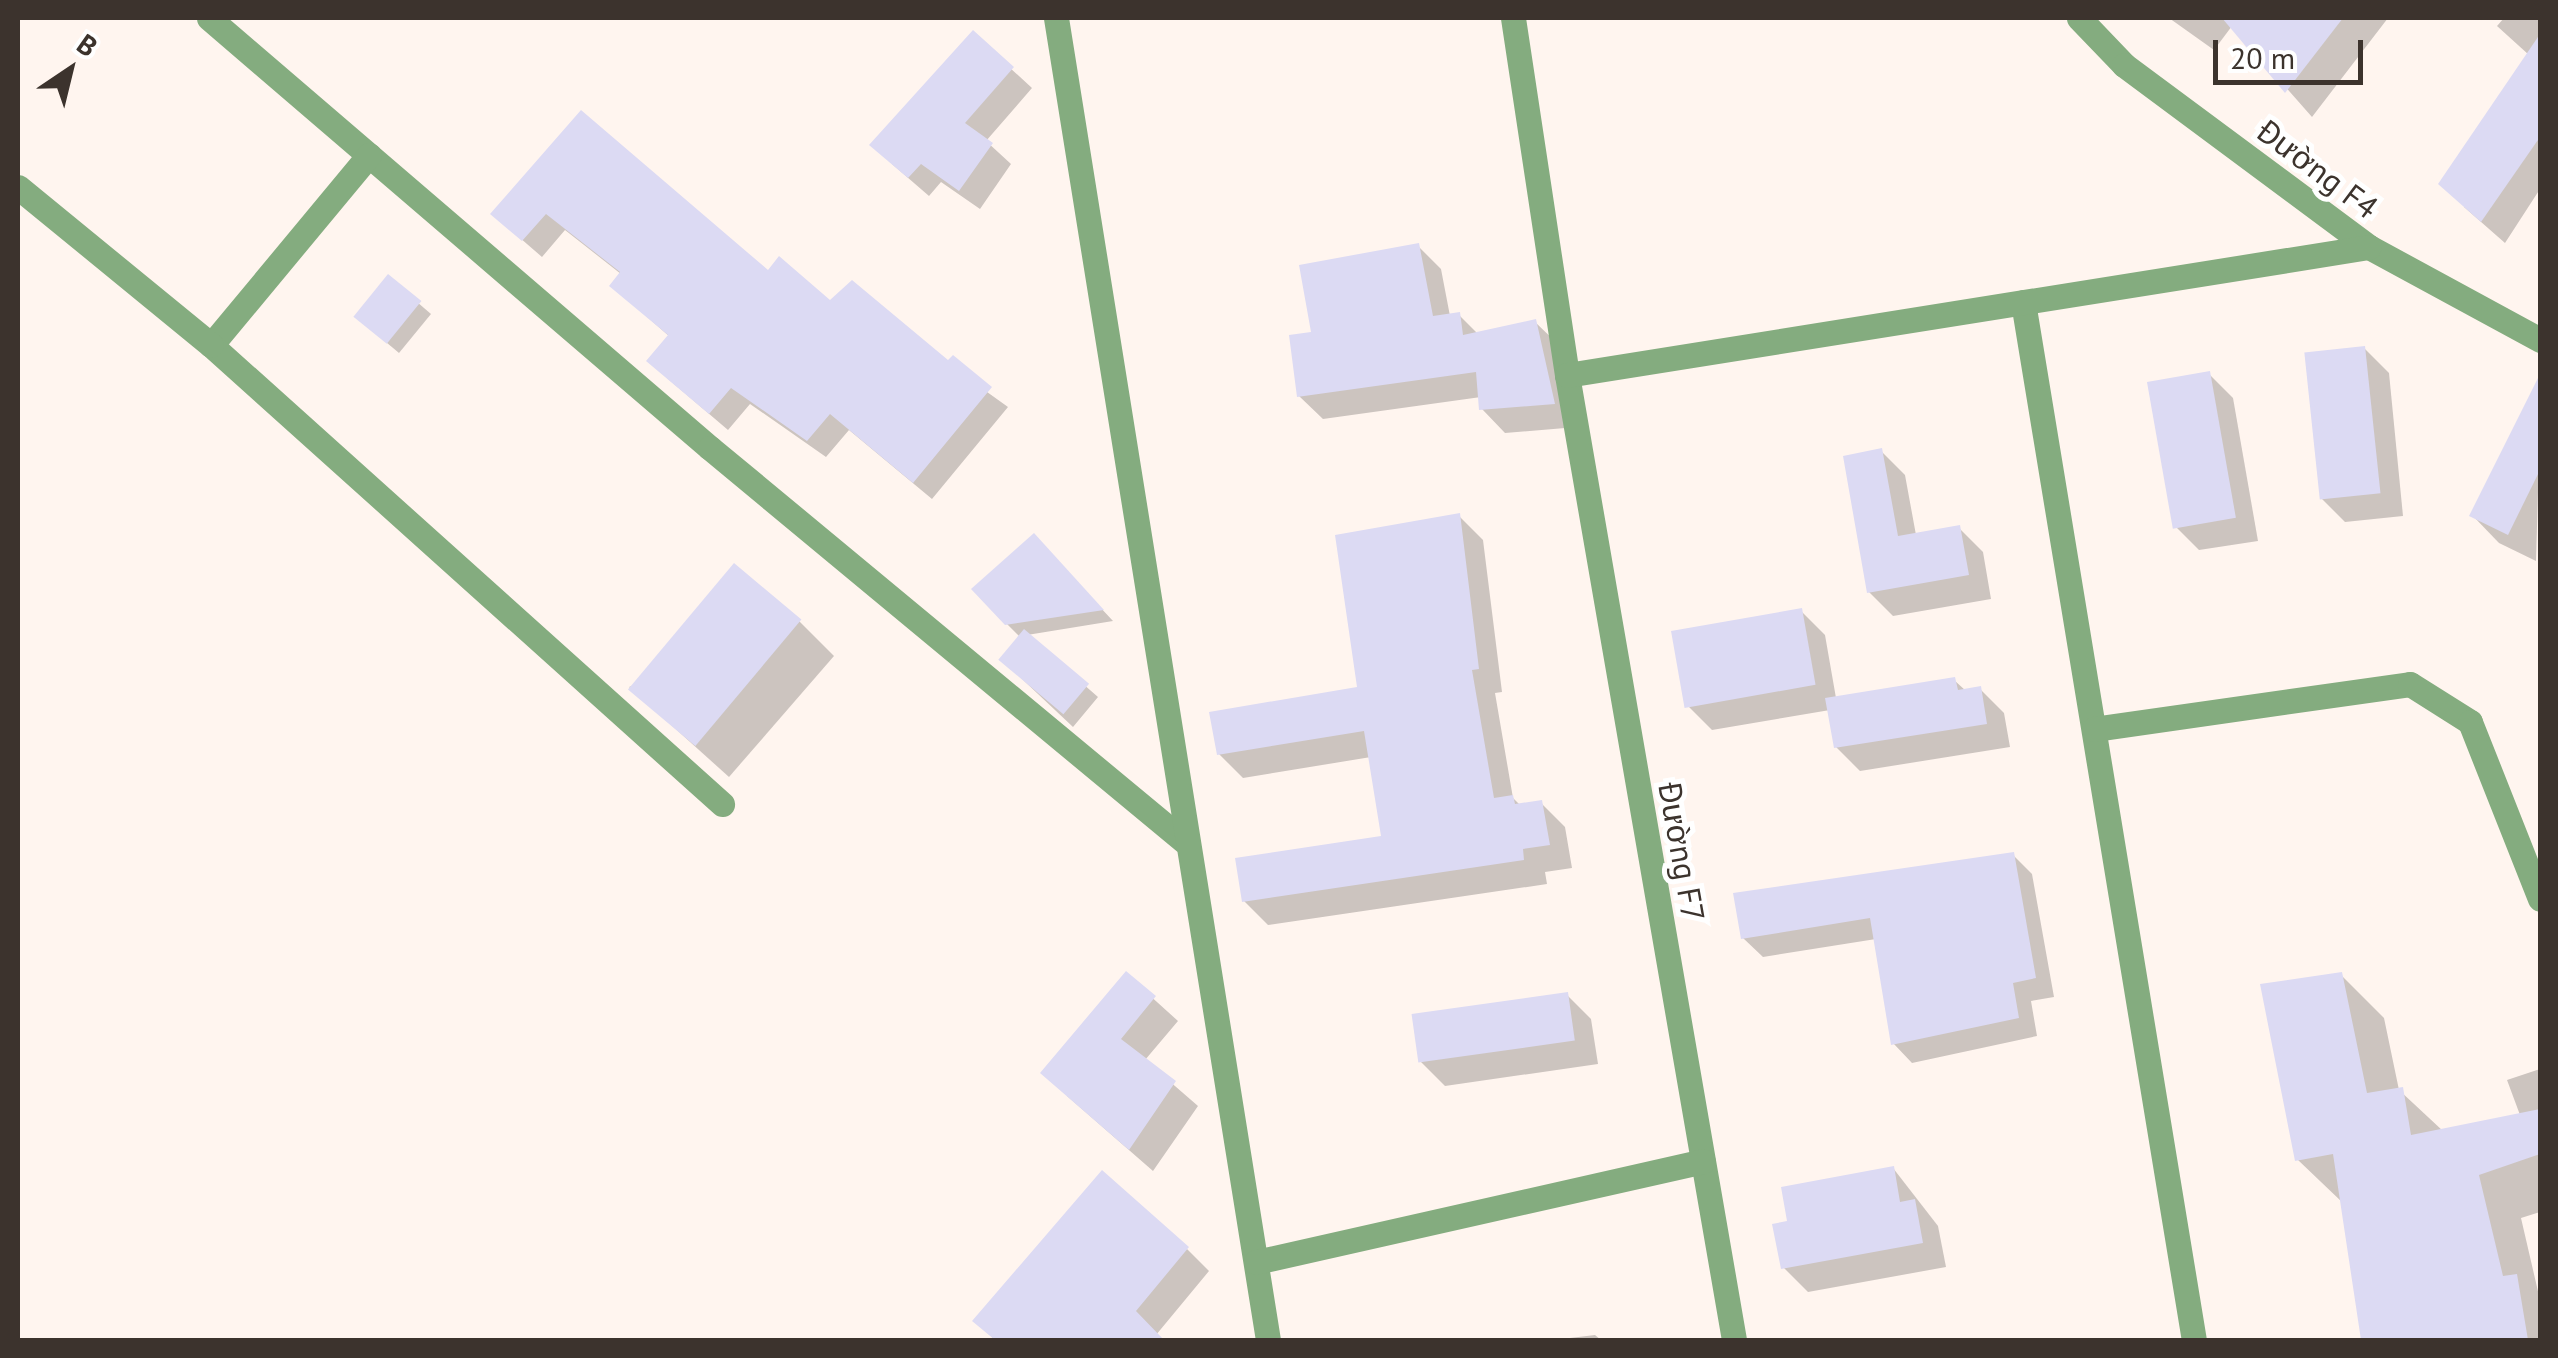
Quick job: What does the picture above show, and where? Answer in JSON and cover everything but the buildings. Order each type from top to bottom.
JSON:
[{"type":"street","points":[[209,18],[1184,841]]},
{"type":"street","points":[[1056,18],[1184,841],[1268,1340]]},
{"type":"street","name":"Đường F7","points":[[1513,18],[1566,375],[1734,1340]]},
{"type":"street","name":"Đường F4","points":[[2080,18],[2124,65],[2368,247],[2540,340]]},
{"type":"street","points":[[211,346],[369,155]]},
{"type":"street","points":[[18,188],[211,346],[722,804]]},
{"type":"street","points":[[1566,375],[2368,247]]},
{"type":"street","points":[[2023,302],[2194,1340]]},
{"type":"street","points":[[2094,728],[2410,684],[2470,722],[2540,900]]},
{"type":"street","points":[[1256,1262],[1703,1160]]}]
